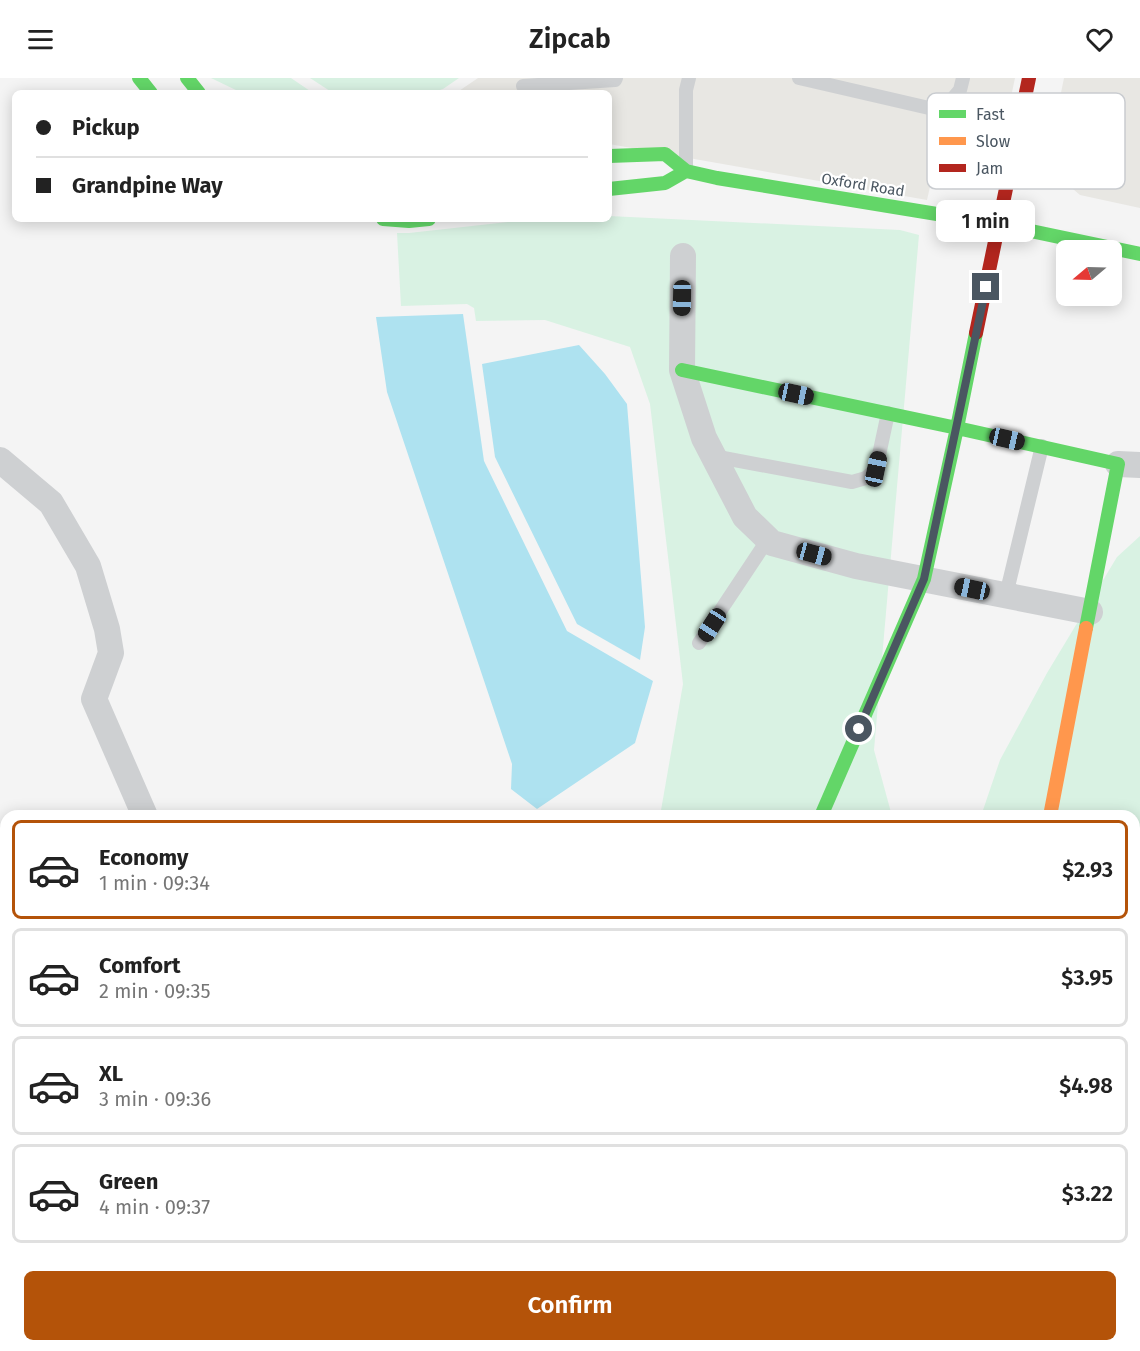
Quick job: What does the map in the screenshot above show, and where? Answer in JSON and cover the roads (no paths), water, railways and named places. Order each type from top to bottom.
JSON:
[{"type":"street","points":[[139,78],[149,90]]},
{"type":"street","points":[[187,78],[197,90]]},
{"type":"street","points":[[1026,93],[1029,78]]},
{"type":"street","name":"Oxford Road","points":[[612,156],[665,154],[686,171],[717,178],[998,224],[1138,251]]},
{"type":"street","points":[[612,189],[665,183],[686,171]]},
{"type":"street","points":[[824,810],[924,579],[1005,189]]},
{"type":"street","points":[[683,256],[682,370],[704,438],[745,518],[772,543],[856,566],[1090,612]]},
{"type":"street","points":[[682,370],[1129,464],[1090,612],[1051,810]]},
{"type":"street","points":[[0,460],[51,502],[88,566],[107,629],[111,653],[94,699],[142,810]]},
{"type":"lane","points":[[523,86],[615,80],[616,78]]},
{"type":"lane","points":[[686,171],[686,90],[689,78]]},
{"type":"lane","points":[[799,78],[927,108]]},
{"type":"lane","points":[[957,93],[963,78]]},
{"type":"lane","points":[[714,456],[852,482],[866,478],[876,469],[888,413]]},
{"type":"lane","points":[[1006,596],[1042,446]]},
{"type":"lane","points":[[699,643],[768,539]]},
{"type":"water","points":[[463,314],[484,461],[567,631],[653,681],[635,743],[537,809],[511,789],[512,764],[387,392],[376,317]]},
{"type":"water","points":[[579,345],[605,374],[627,404],[645,627],[640,660],[577,624],[495,457],[482,364]]}]
